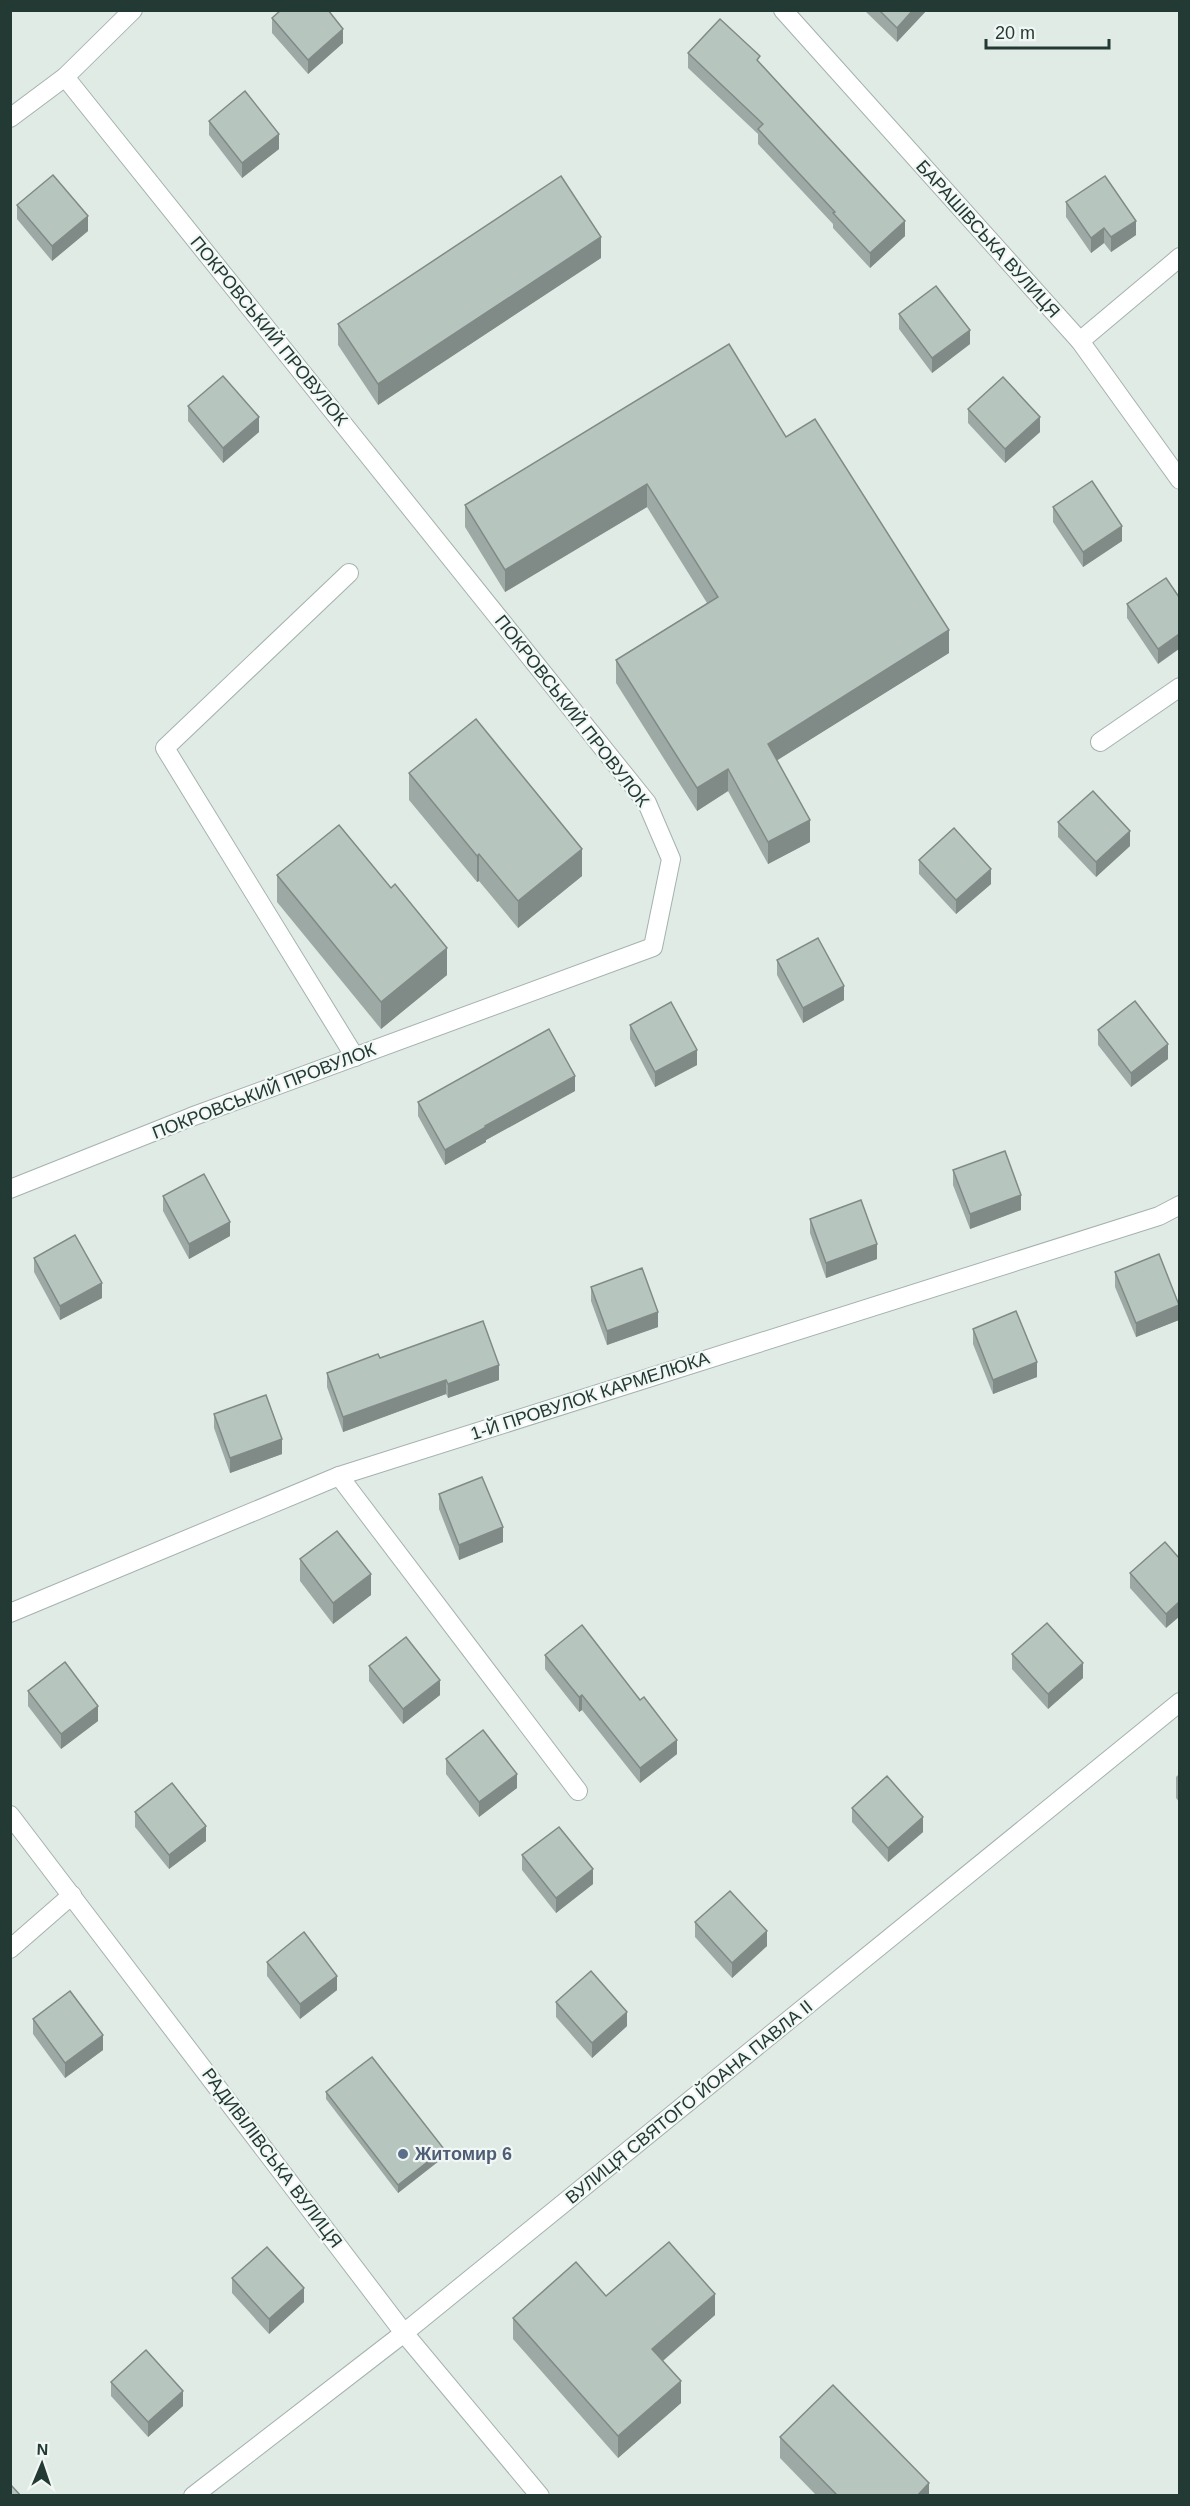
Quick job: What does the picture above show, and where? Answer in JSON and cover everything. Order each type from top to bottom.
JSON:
[{"type":"street","points":[[10,118],[65,77],[133,10]]},
{"type":"street","name":"БАРАШІВСЬКА ВУЛИЦЯ","points":[[783,10],[1080,341],[1179,480]]},
{"type":"street","name":"ПОКРОВСЬКИЙ ПРОВУЛОК","points":[[10,1189],[191,1117],[653,947],[671,859],[648,803],[65,77]]},
{"type":"street","points":[[1080,341],[1179,257]]},
{"type":"street","points":[[349,573],[165,748],[355,1057]]},
{"type":"street","points":[[1100,742],[1179,687]]},
{"type":"street","name":"1-Й ПРОВУЛОК КАРМЕЛЮКА","points":[[10,1613],[339,1476],[1148,1219],[1179,1205]]},
{"type":"street","points":[[339,1476],[579,1791]]},
{"type":"street","name":"ВУЛИЦЯ СВЯТОГО ЙОАНА ПАВЛА II","points":[[193,2496],[404,2333],[1179,1702]]},
{"type":"street","name":"РАДИВІЛІВСЬКА ВУЛИЦЯ","points":[[10,1815],[404,2333],[540,2496]]},
{"type":"street","points":[[10,1949],[72,1894]]},
{"type":"building","points":[[281,10],[328,10],[343,29],[308,60],[272,18]]},
{"type":"building","points":[[879,10],[913,10],[897,28]]},
{"type":"building","points":[[720,19],[760,56],[757,60],[905,221],[870,253],[758,129],[763,124],[688,53]]},
{"type":"building","points":[[245,91],[279,134],[242,163],[209,121]]},
{"type":"building","points":[[53,175],[88,216],[52,246],[17,205]]},
{"type":"building","points":[[561,176],[601,237],[378,384],[338,324]]},
{"type":"building","points":[[1105,176],[1136,221],[1111,237],[1104,228],[1091,238],[1066,202]]},
{"type":"building","points":[[936,286],[970,330],[932,358],[899,314]]},
{"type":"building","points":[[729,344],[786,437],[815,419],[949,630],[768,744],[810,820],[768,842],[728,769],[697,788],[616,660],[718,597],[647,484],[505,570],[465,505]]},
{"type":"building","points":[[223,376],[259,417],[223,448],[188,406]]},
{"type":"building","points":[[1003,377],[1040,417],[1005,449],[968,409]]},
{"type":"building","points":[[1092,481],[1122,526],[1083,552],[1053,507]]},
{"type":"building","points":[[1166,578],[1179,597],[1179,634],[1158,649],[1127,604]]},
{"type":"building","points":[[476,719],[582,849],[518,901],[479,854],[477,856],[409,773]]},
{"type":"building","points":[[1093,791],[1130,831],[1096,862],[1058,822]]},
{"type":"building","points":[[339,825],[391,888],[395,884],[447,948],[381,1002],[277,875]]},
{"type":"building","points":[[954,828],[991,869],[956,900],[919,860]]},
{"type":"building","points":[[818,938],[844,986],[803,1008],[777,960]]},
{"type":"building","points":[[1135,1001],[1168,1044],[1131,1073],[1098,1030]]},
{"type":"building","points":[[671,1002],[697,1050],[655,1072],[630,1025]]},
{"type":"building","points":[[549,1029],[575,1076],[445,1150],[418,1102]]},
{"type":"building","points":[[1005,1151],[1021,1195],[970,1214],[953,1170]]},
{"type":"building","points":[[204,1174],[230,1222],[189,1244],[163,1196]]},
{"type":"building","points":[[861,1200],[877,1244],[826,1263],[810,1219]]},
{"type":"building","points":[[75,1235],[102,1283],[60,1306],[34,1258]]},
{"type":"building","points":[[1159,1254],[1179,1305],[1136,1323],[1115,1272]]},
{"type":"building","points":[[642,1268],[658,1312],[607,1331],[591,1287]]},
{"type":"building","points":[[1016,1311],[1037,1362],[993,1380],[973,1329]]},
{"type":"building","points":[[483,1321],[499,1365],[448,1384],[446,1380],[343,1417],[327,1373],[378,1354],[380,1358]]},
{"type":"building","points":[[266,1395],[282,1439],[230,1458],[214,1414]]},
{"type":"building","points":[[482,1477],[503,1527],[459,1545],[439,1494]]},
{"type":"building","points":[[337,1531],[371,1574],[333,1603],[300,1559]]},
{"type":"building","points":[[1165,1542],[1179,1558],[1179,1602],[1166,1614],[1130,1573]]},
{"type":"building","points":[[1047,1623],[1083,1663],[1048,1694],[1012,1654]]},
{"type":"building","points":[[582,1625],[640,1700],[644,1697],[677,1740],[640,1768],[582,1695],[579,1697],[545,1655]]},
{"type":"building","points":[[406,1637],[440,1680],[403,1709],[369,1666]]},
{"type":"building","points":[[65,1662],[98,1706],[61,1734],[28,1691]]},
{"type":"building","points":[[483,1730],[517,1774],[479,1802],[446,1759]]},
{"type":"building","points":[[887,1776],[923,1817],[888,1848],[852,1808]]},
{"type":"building","points":[[172,1783],[206,1826],[169,1855],[135,1812]]},
{"type":"building","points":[[559,1827],[593,1869],[556,1898],[522,1855]]},
{"type":"building","points":[[730,1891],[767,1931],[732,1963],[695,1922]]},
{"type":"building","points":[[304,1932],[337,1976],[300,2004],[267,1962]]},
{"type":"building","points":[[591,1971],[627,2012],[592,2043],[556,2002]]},
{"type":"building","points":[[70,1991],[103,2035],[65,2063],[33,2019]]},
{"type":"building","points":[[372,2057],[444,2149],[398,2185],[326,2092]]},
{"type":"building","points":[[669,2242],[715,2294],[652,2349],[681,2381],[618,2436],[513,2318],[576,2262],[606,2296]]},
{"type":"building","points":[[267,2247],[304,2288],[269,2319],[232,2278]]},
{"type":"building","points":[[146,2350],[183,2391],[148,2422],[111,2382]]},
{"type":"building","points":[[833,2385],[929,2483],[917,2496],[838,2496],[780,2437]]},
{"type":"building","points":[[10,2484],[21,2496],[10,2496]]},
{"type":"place","name":"Житомир 6","points":[[403,2154]]}]
